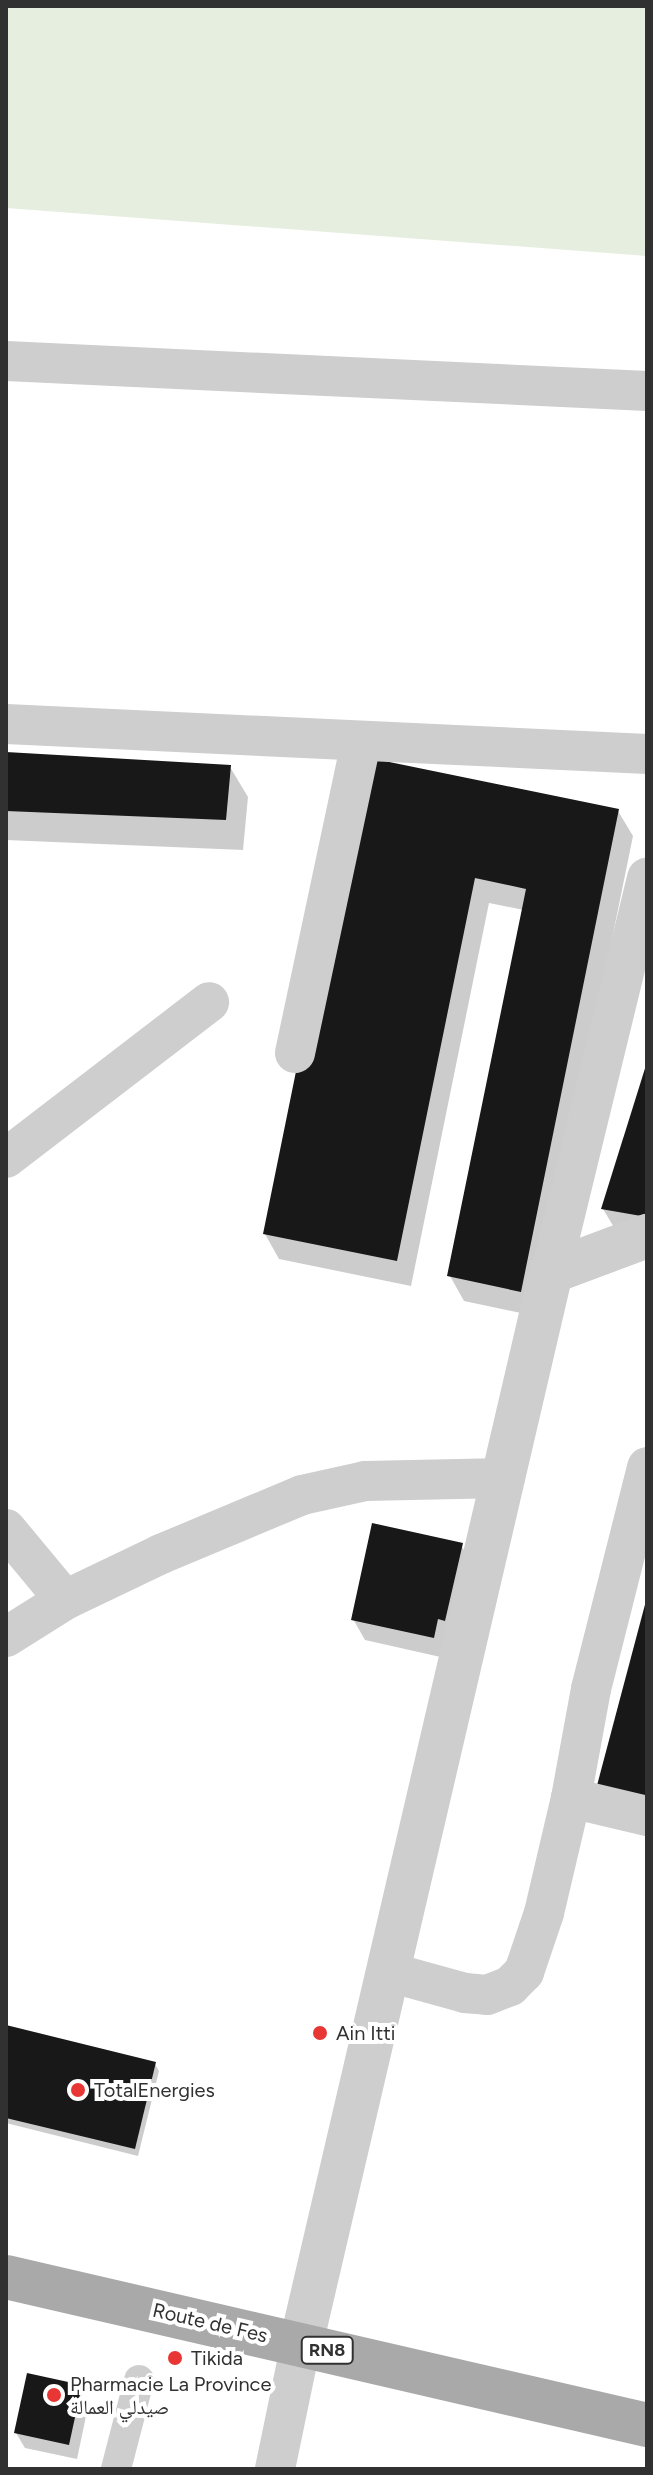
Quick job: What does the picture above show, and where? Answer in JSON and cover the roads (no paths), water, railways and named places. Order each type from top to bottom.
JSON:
[{"type":"main road","name":"Route de Fes","points":[[6,2277],[647,2425]]},
{"type":"street","points":[[6,361],[647,391]]},
{"type":"street","points":[[6,724],[647,754]]},
{"type":"street","points":[[295,1053],[361,742]]},
{"type":"street","points":[[275,2469],[301,2344],[551,1272],[647,878]]},
{"type":"street","points":[[6,1158],[209,1002]]},
{"type":"street","points":[[551,1272],[647,1236]]},
{"type":"street","points":[[389,1972],[465,1993],[487,1995],[510,1986],[524,1972],[544,1913],[571,1798],[591,1689],[647,1467]]},
{"type":"street","points":[[6,1637],[65,1600],[161,1554],[302,1495],[365,1481],[505,1478]]},
{"type":"street","points":[[6,1529],[65,1600]]},
{"type":"street","points":[[571,1798],[647,1816]]},
{"type":"street","points":[[116,2469],[139,2380]]},
{"type":"place","name":"Ain Itti","points":[[320,2033]]},
{"type":"place","name":"TotalEnergies","points":[[78,2090]]},
{"type":"place","name":"Tikida","points":[[175,2358]]},
{"type":"place","name":"Pharmacie La Province صيدلي العمالة","points":[[54,2395]]}]
